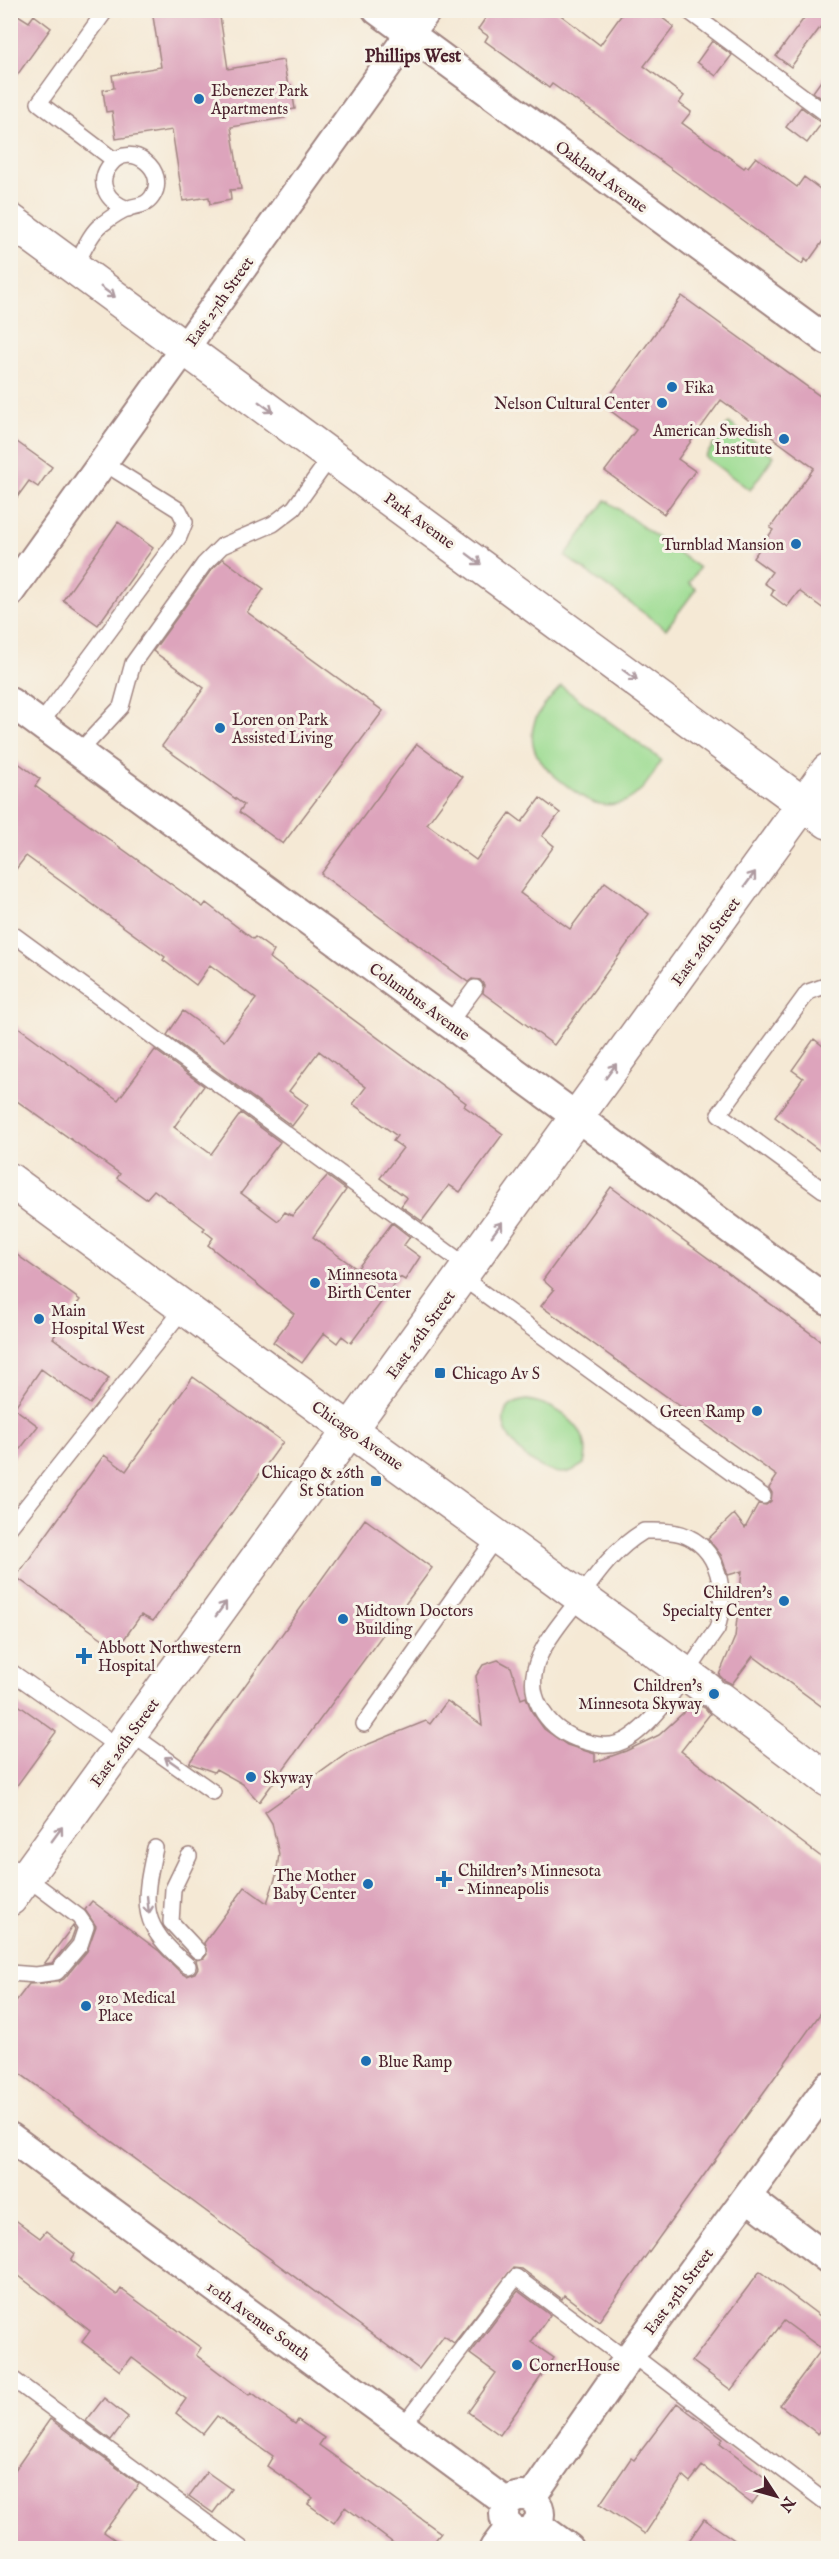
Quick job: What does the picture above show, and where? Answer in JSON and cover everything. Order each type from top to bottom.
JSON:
[{"type":"street","name":"Oakland Avenue","points":[[377,10],[828,341]]},
{"type":"street","name":"East 27th Street","points":[[10,592],[427,10]]},
{"type":"street","name":"Park Avenue","points":[[10,219],[816,813]]},
{"type":"street","name":"Columbus Avenue","points":[[10,702],[828,1301]]},
{"type":"street","name":"East 26th Street","points":[[16,1880],[125,1741],[578,1117],[816,813],[828,770]]},
{"type":"street","name":"Chicago Avenue","points":[[10,1180],[705,1687],[828,1780]]},
{"type":"street","name":"East 25th Street","points":[[516,2520],[629,2357],[828,2086]]},
{"type":"street","name":"10th Avenue South","points":[[10,2137],[403,2426],[516,2520],[569,2548]]},
{"type":"street","points":[[747,2198],[828,2259]]},
{"type":"lane","points":[[106,10],[39,103],[114,160]]},
{"type":"lane","points":[[687,10],[828,115]]},
{"type":"lane","points":[[128,155],[142,158],[153,168],[157,182],[153,196],[142,206],[128,208],[116,205],[107,195],[103,183],[106,170],[114,160],[128,155]]},
{"type":"lane","points":[[74,268],[98,227],[128,208]]},
{"type":"lane","points":[[79,752],[121,707],[133,663],[204,564],[222,546],[273,524],[294,508],[332,455]]},
{"type":"lane","points":[[41,723],[178,537],[185,522],[179,510],[104,463]]},
{"type":"lane","points":[[10,932],[763,1496]]},
{"type":"lane","points":[[828,985],[808,992],[719,1114],[823,1190],[828,1183]]},
{"type":"lane","points":[[449,1023],[476,988]]},
{"type":"lane","points":[[10,1527],[184,1308]]},
{"type":"lane","points":[[644,1531],[667,1531],[683,1535],[712,1557],[720,1577],[722,1613],[705,1687],[651,1720],[627,1740],[601,1747],[569,1736],[547,1719],[533,1693],[536,1666],[547,1641],[611,1556],[644,1531]]},
{"type":"lane","points":[[364,1724],[497,1536]]},
{"type":"lane","points":[[10,1671],[213,1792]]},
{"type":"lane","points":[[155,1848],[146,1889],[149,1922],[164,1945],[188,1966]]},
{"type":"lane","points":[[189,1856],[173,1889],[171,1922],[198,1951]]},
{"type":"lane","points":[[10,1973],[57,1972],[80,1946],[86,1927],[80,1917],[16,1880]]},
{"type":"lane","points":[[403,2426],[516,2277],[828,2504]]},
{"type":"lane","points":[[10,2377],[241,2548]]},
{"type":"green space","points":[[729,423],[774,456],[750,490],[705,457]]},
{"type":"green space","points":[[606,500],[699,568],[689,583],[696,589],[666,629],[565,556]]},
{"type":"green space","points":[[561,686],[661,760],[648,781],[631,798],[616,804],[595,803],[578,794],[559,779],[545,766],[535,752],[532,734],[534,724],[542,709]]},
{"type":"green space","points":[[527,1400],[550,1407],[571,1421],[584,1440],[586,1451],[584,1464],[563,1473],[534,1463],[521,1452],[511,1440],[505,1427],[504,1415],[511,1405]]},
{"type":"building","points":[[10,10],[29,22],[34,15],[51,28],[10,85]]},
{"type":"building","name":"Ebenezer Park Apartments","points":[[152,10],[219,10],[228,69],[283,60],[288,86],[291,85],[295,109],[284,111],[285,118],[231,127],[241,189],[230,190],[231,200],[210,204],[209,197],[183,201],[172,130],[116,139],[112,111],[106,112],[103,90],[114,88],[112,75],[161,67]]},
{"type":"building","points":[[491,10],[554,10],[600,45],[625,10],[652,10],[674,27],[644,66],[684,96],[679,103],[691,112],[682,123],[744,168],[748,167],[756,157],[797,187],[804,177],[828,195],[828,234],[808,262],[805,259],[802,264],[607,122],[552,84],[549,88],[485,41],[488,36],[478,29]]},
{"type":"building","points":[[810,10],[828,10],[828,17],[791,67],[776,56]]},
{"type":"building","points":[[712,41],[732,55],[716,76],[697,62]]},
{"type":"building","points":[[828,71],[828,103],[813,92]]},
{"type":"building","points":[[801,107],[822,123],[807,143],[786,127]]},
{"type":"building","name":"Nelson Cultural Center","points":[[682,296],[828,402],[828,612],[799,591],[787,607],[771,595],[774,590],[764,583],[772,572],[753,558],[773,530],[770,528],[814,468],[721,400],[678,459],[695,471],[664,514],[605,471],[636,430],[603,405]]},
{"type":"building","points":[[10,437],[52,467],[38,487],[29,481],[10,507]]},
{"type":"building","points":[[118,522],[153,548],[98,625],[63,600]]},
{"type":"building","name":"Loren on Park Assisted Living","points":[[223,559],[264,589],[247,612],[383,711],[283,844],[239,812],[244,805],[162,746],[204,688],[153,651],[211,570]]},
{"type":"building","points":[[417,744],[462,777],[427,824],[476,860],[510,813],[522,822],[540,798],[560,813],[542,836],[554,846],[520,893],[570,929],[605,882],[649,914],[554,1045],[483,993],[484,985],[480,980],[472,979],[468,982],[321,874]]},
{"type":"building","points":[[10,757],[40,779],[35,786],[203,907],[206,903],[253,939],[255,937],[274,951],[270,958],[466,1103],[464,1106],[503,1134],[460,1192],[449,1185],[422,1221],[401,1206],[407,1198],[380,1178],[403,1148],[393,1141],[397,1136],[353,1104],[366,1087],[319,1051],[289,1091],[308,1105],[292,1126],[167,1035],[183,1011],[224,1041],[256,999],[210,965],[196,985],[163,960],[165,957],[26,856],[10,877]]},
{"type":"building","points":[[10,1021],[118,1100],[155,1050],[204,1086],[174,1127],[211,1154],[241,1113],[280,1142],[241,1193],[278,1221],[285,1212],[292,1216],[327,1176],[346,1190],[313,1237],[357,1269],[392,1223],[410,1237],[404,1245],[420,1257],[405,1280],[400,1277],[351,1343],[342,1336],[337,1343],[324,1333],[302,1363],[273,1342],[294,1314],[208,1245],[213,1238],[203,1230],[205,1228],[154,1190],[146,1199],[117,1178],[120,1174],[10,1096]]},
{"type":"building","points":[[814,1039],[828,1050],[828,1157],[775,1117],[803,1078],[792,1070]]},
{"type":"building","name":"Green Ramp","points":[[611,1187],[828,1346],[828,1711],[753,1656],[732,1684],[719,1675],[735,1637],[742,1571],[728,1575],[721,1555],[708,1539],[734,1514],[745,1528],[758,1504],[766,1505],[771,1501],[772,1493],[769,1488],[777,1476],[541,1306],[554,1290],[543,1280]]},
{"type":"building","name":"Main Hospital West","points":[[10,1250],[80,1300],[53,1338],[109,1378],[90,1404],[41,1369],[14,1408],[38,1426],[10,1462]]},
{"type":"building","points":[[193,1377],[283,1442],[153,1621],[141,1615],[117,1649],[16,1577],[104,1455],[126,1471]]},
{"type":"building","name":"Midtown Doctors Building","points":[[365,1519],[432,1568],[259,1802],[243,1784],[216,1769],[214,1772],[189,1763]]},
{"type":"building","name":"Children’s Minnesota – Minneapolis","points":[[498,1660],[511,1667],[521,1699],[526,1697],[532,1712],[544,1729],[567,1745],[595,1754],[595,1762],[626,1751],[659,1735],[694,1703],[705,1708],[710,1714],[681,1751],[828,1862],[828,2003],[599,2321],[564,2295],[562,2299],[522,2269],[513,2268],[454,2343],[444,2336],[419,2369],[10,2066],[10,2009],[29,1984],[58,1982],[64,1979],[87,1951],[96,1926],[85,1910],[92,1901],[159,1951],[181,1973],[186,1976],[195,1973],[198,1968],[196,1960],[204,1958],[207,1954],[204,1943],[245,1887],[267,1903],[276,1876],[279,1854],[272,1823],[265,1812],[349,1752],[426,1721],[430,1724],[447,1701],[482,1725],[476,1676],[483,1665]]},
{"type":"building","points":[[10,1699],[56,1732],[10,1795]]},
{"type":"building","points":[[73,1926],[75,1929],[71,1940],[52,1963],[44,1964]]},
{"type":"building","points":[[10,2216],[40,2238],[46,2231],[75,2254],[71,2260],[117,2295],[121,2289],[201,2348],[196,2355],[249,2395],[251,2392],[295,2424],[298,2420],[324,2438],[319,2445],[441,2533],[429,2548],[400,2548],[345,2507],[334,2523],[308,2504],[313,2498],[267,2466],[273,2456],[217,2416],[203,2434],[176,2413],[186,2399],[131,2357],[120,2371],[82,2342],[90,2331],[10,2269]]},
{"type":"building","points":[[760,2271],[828,2322],[828,2421],[818,2434],[780,2405],[822,2349],[784,2321],[731,2390],[692,2361]]},
{"type":"building","name":"CornerHouse","points":[[518,2291],[550,2315],[531,2342],[554,2358],[500,2435],[468,2412],[496,2373],[470,2354]]},
{"type":"building","points":[[104,2398],[128,2417],[111,2440],[86,2421]]},
{"type":"building","points":[[677,2403],[723,2438],[720,2443],[769,2481],[752,2504],[702,2466],[690,2482],[683,2476],[645,2534],[600,2504],[631,2458],[634,2460]]},
{"type":"building","points":[[50,2419],[139,2484],[104,2532],[127,2548],[10,2548],[10,2477]]},
{"type":"building","points":[[207,2472],[231,2489],[213,2513],[189,2496]]},
{"type":"building","points":[[704,2519],[746,2548],[684,2548]]},
{"type":"place","name":"Ebenezer Park Apartments","points":[[199,99]]},
{"type":"place","name":"Fika","points":[[672,387]]},
{"type":"place","name":"Nelson Cultural Center","points":[[662,403]]},
{"type":"place","name":"American Swedish Institute","points":[[784,439]]},
{"type":"place","name":"Turnblad Mansion","points":[[796,544]]},
{"type":"place","name":"Loren on Park Assisted Living","points":[[220,728]]},
{"type":"place","name":"Minnesota Birth Center","points":[[315,1283]]},
{"type":"place","name":"Main Hospital West","points":[[39,1319]]},
{"type":"place","name":"Chicago Av S","points":[[440,1373]]},
{"type":"place","name":"Green Ramp","points":[[757,1411]]},
{"type":"place","name":"Chicago & 26th St Station","points":[[376,1481]]},
{"type":"place","name":"Children's Specialty Center","points":[[784,1601]]},
{"type":"place","name":"Midtown Doctors Building","points":[[343,1619]]},
{"type":"place","name":"Abbott Northwestern Hospital","points":[[84,1656]]},
{"type":"place","name":"Children's Minnesota Skyway","points":[[714,1694]]},
{"type":"place","name":"Skyway","points":[[251,1777]]},
{"type":"place","name":"Children’s Minnesota – Minneapolis","points":[[444,1879]]},
{"type":"place","name":"The Mother Baby Center","points":[[368,1884]]},
{"type":"place","name":"910 Medical Place","points":[[86,2006]]},
{"type":"place","name":"Blue Ramp","points":[[366,2061]]},
{"type":"place","name":"CornerHouse","points":[[517,2365]]},
{"type":"district","name":"Phillips West","points":[[413,56]]}]
